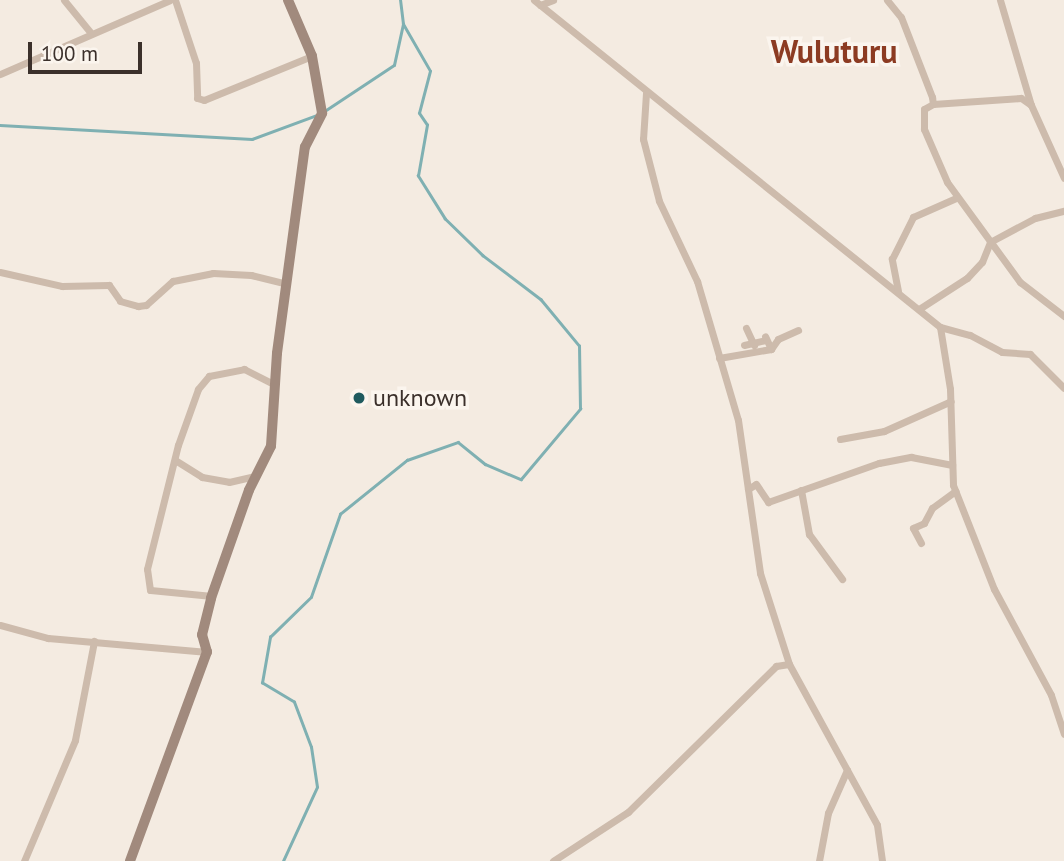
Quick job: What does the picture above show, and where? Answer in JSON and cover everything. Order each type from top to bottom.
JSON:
[{"type":"street","points":[[64,0],[90,32]]},
{"type":"street","points":[[0,74],[90,32],[173,0],[196,63],[197,98],[204,100],[312,56]]},
{"type":"street","points":[[130,861],[207,652],[202,635],[212,596],[256,476],[271,446],[286,284],[306,147],[322,113],[312,56],[288,0]]},
{"type":"street","points":[[537,2],[553,0]]},
{"type":"street","points":[[887,0],[901,17],[933,104]]},
{"type":"street","points":[[1000,0],[1031,105],[1064,178]]},
{"type":"street","points":[[537,2],[646,93],[940,327],[970,335],[1002,352],[1030,354],[1064,388]]},
{"type":"street","points":[[646,93],[643,139],[659,201],[697,281],[738,420],[760,573],[789,664],[877,825],[882,861]]},
{"type":"street","points":[[1031,105],[1021,98],[933,104],[925,109],[924,130],[956,198],[1020,282],[1064,316]]},
{"type":"street","points":[[898,292],[892,259],[913,217],[956,198]]},
{"type":"street","points":[[919,309],[967,278],[982,262],[990,242],[1035,218],[1064,211]]},
{"type":"street","points":[[0,272],[62,286],[109,285],[120,301],[138,306],[146,305],[173,281],[213,273],[251,275],[286,284]]},
{"type":"street","points":[[940,327],[951,401],[955,491],[994,589],[1051,695],[1064,734]]},
{"type":"street","points":[[746,328],[754,345]]},
{"type":"street","points":[[719,358],[771,349],[778,339],[798,330]]},
{"type":"street","points":[[744,345],[754,345],[765,338],[771,349]]},
{"type":"street","points":[[212,596],[150,590],[147,569],[175,460],[198,389],[209,376],[244,369],[275,385]]},
{"type":"street","points":[[841,439],[884,431],[951,401]]},
{"type":"street","points":[[748,489],[756,484],[768,502],[858,469],[911,457],[952,465]]},
{"type":"street","points":[[175,460],[206,478],[229,482],[256,476]]},
{"type":"street","points":[[801,490],[809,534],[842,579]]},
{"type":"street","points":[[920,543],[912,528],[924,523],[932,508],[955,491]]},
{"type":"street","points":[[0,625],[48,638],[207,652]]},
{"type":"street","points":[[24,861],[75,740],[94,641]]},
{"type":"street","points":[[553,861],[628,812],[776,666],[789,664]]},
{"type":"street","points":[[820,861],[828,813],[847,770]]},
{"type":"waterway","points":[[323,112],[394,65],[403,24],[400,0]]},
{"type":"waterway","points":[[283,861],[317,787],[311,747],[294,702],[262,683],[270,637],[311,597],[340,514],[407,460],[458,442],[485,464],[521,479],[580,409],[579,346],[541,300],[483,256],[445,219],[418,176],[427,125],[419,113],[430,71],[403,24]]},
{"type":"waterway","points":[[0,125],[252,139],[317,115]]},
{"type":"place","name":"unknown","points":[[359,398]]},
{"type":"district","name":"Wuluturu","points":[[834,51]]}]
